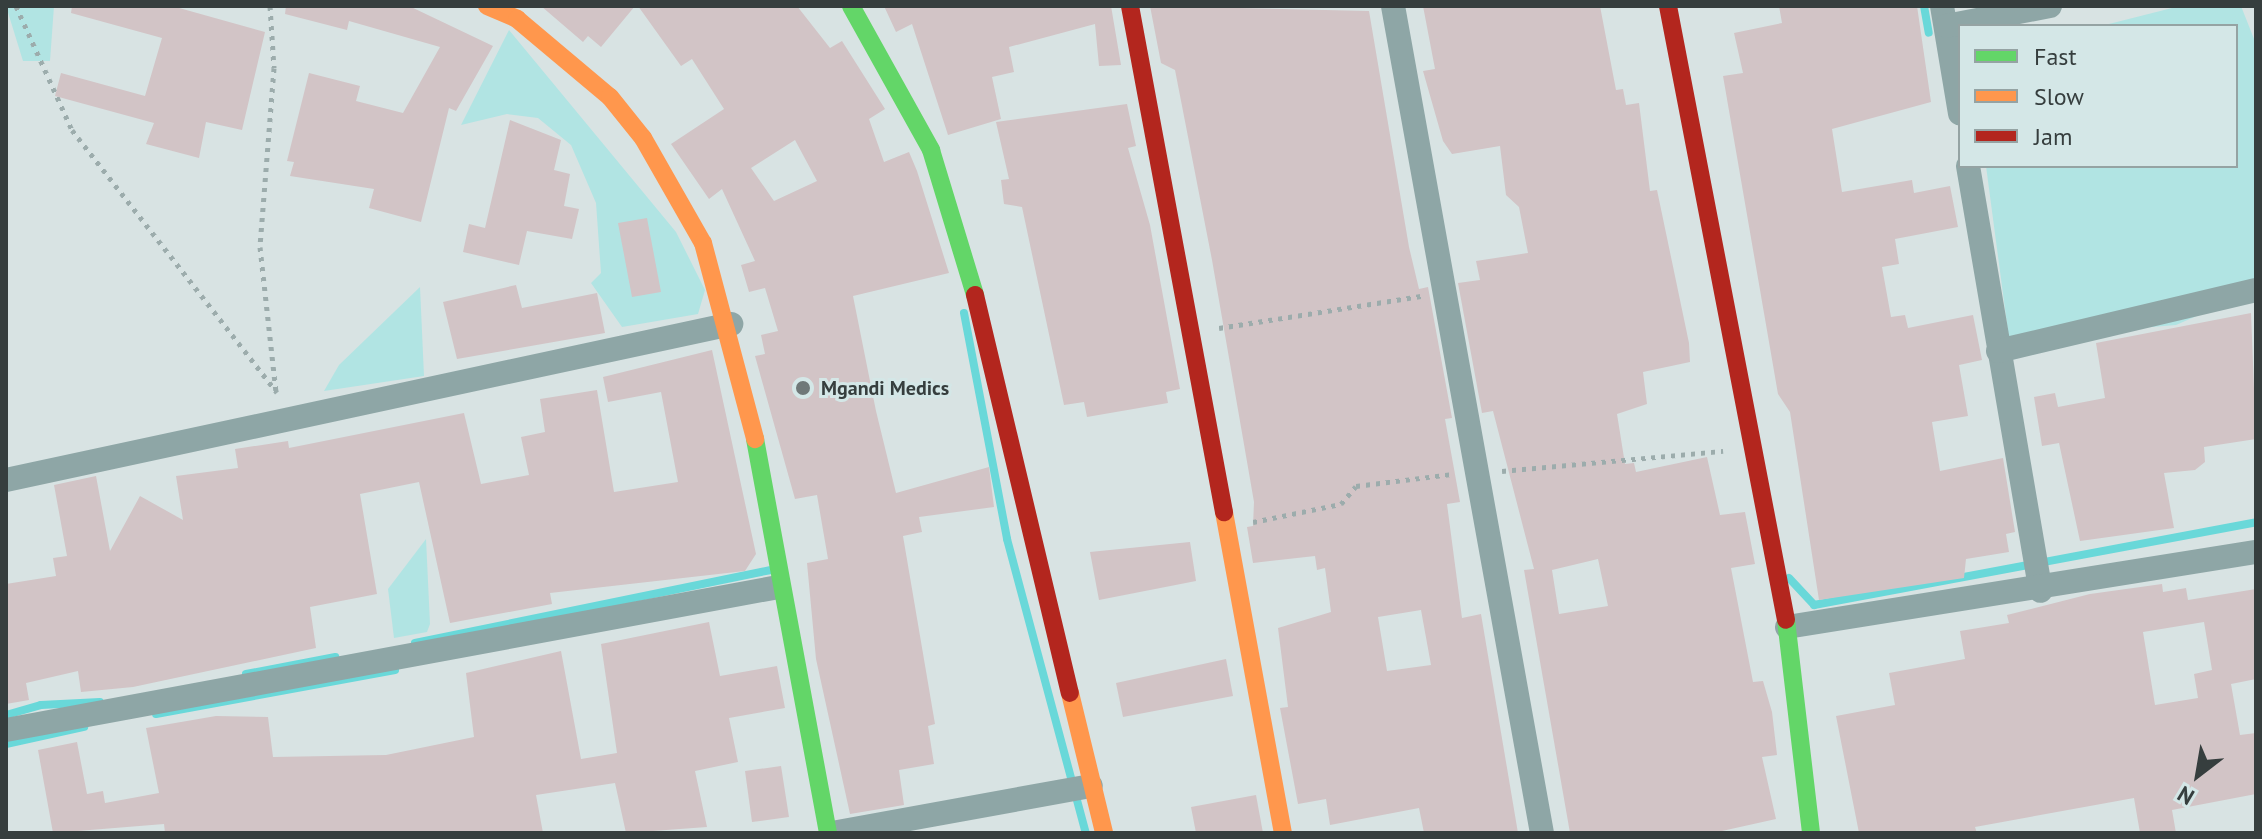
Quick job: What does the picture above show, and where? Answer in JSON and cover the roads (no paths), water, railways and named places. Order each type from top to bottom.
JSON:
[{"type":"street","points":[[487,6],[517,19],[579,69],[643,138],[703,243],[731,324],[778,587],[830,833],[1091,786]]},
{"type":"street","points":[[851,6],[931,150],[966,256],[1104,833]]},
{"type":"street","points":[[1130,6],[1195,333],[1283,833]]},
{"type":"street","points":[[1393,6],[1542,833]]},
{"type":"street","points":[[1668,6],[1787,627],[1811,833]]},
{"type":"street","points":[[1958,102],[1944,16],[2050,6]]},
{"type":"street","points":[[1968,168],[2041,591]]},
{"type":"street","points":[[1998,351],[2256,290]]},
{"type":"street","points":[[6,480],[731,324]]},
{"type":"street","points":[[1787,627],[2041,591],[2256,552]]},
{"type":"street","points":[[6,730],[778,587]]},
{"type":"waterway","points":[[1924,6],[1929,33]]},
{"type":"waterway","points":[[964,313],[1007,539],[1086,833]]},
{"type":"waterway","points":[[1789,578],[1814,605],[2256,522]]},
{"type":"waterway","points":[[415,643],[770,570]]},
{"type":"waterway","points":[[246,674],[335,657]]},
{"type":"waterway","points":[[156,714],[395,670]]},
{"type":"waterway","points":[[6,715],[41,705],[100,702]]},
{"type":"waterway","points":[[6,744],[84,727]]},
{"type":"place","name":"Mgandi Medics","points":[[803,388]]}]
